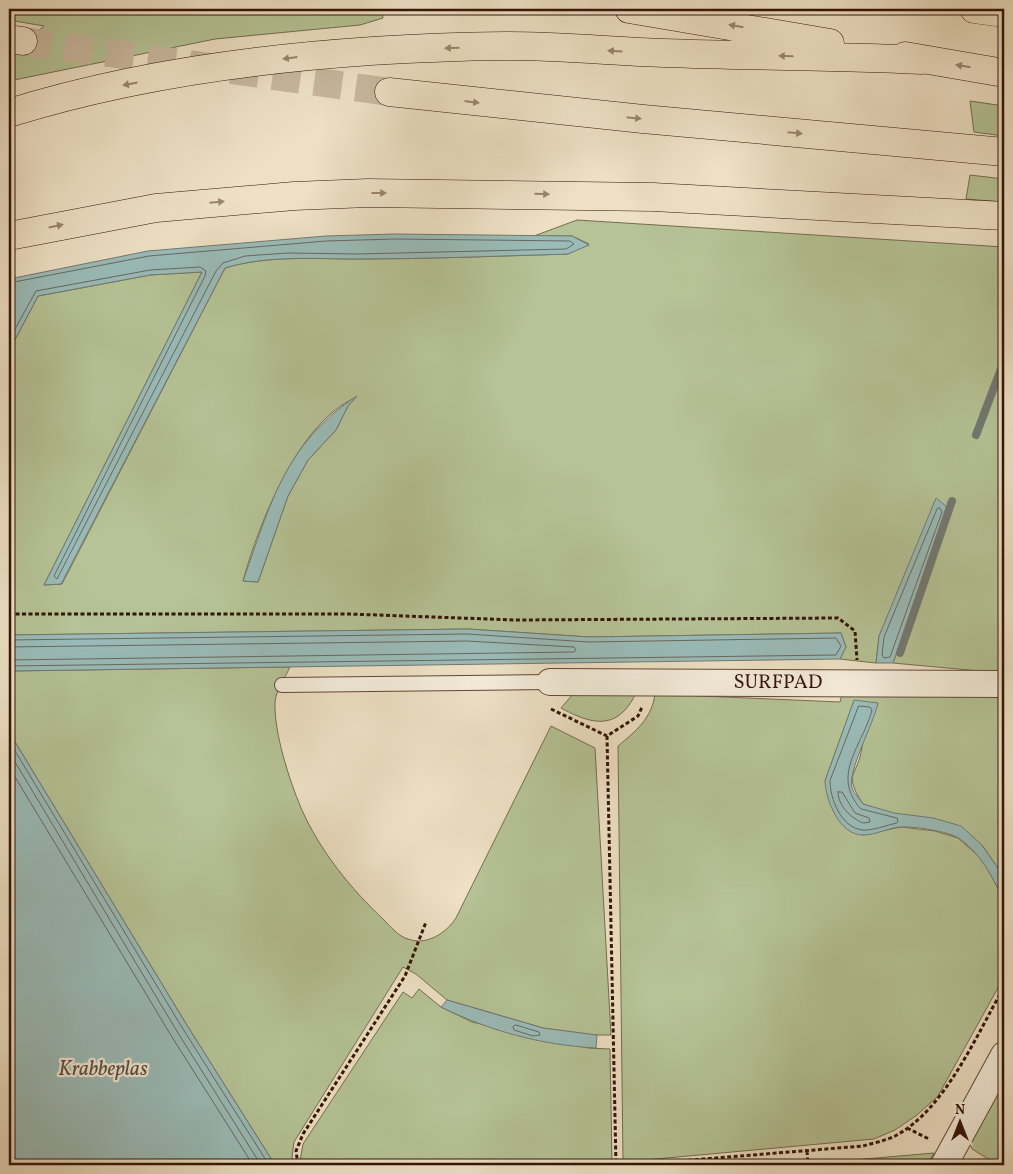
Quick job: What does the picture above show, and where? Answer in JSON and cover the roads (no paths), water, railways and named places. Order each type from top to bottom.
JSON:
[{"type":"highway","points":[[629,9],[1004,73]]},
{"type":"highway","points":[[974,9],[1004,13]]},
{"type":"highway","points":[[9,113],[101,90],[198,70],[297,57],[407,50],[508,46],[663,53],[922,60]]},
{"type":"highway","points":[[389,92],[643,119],[1004,152]]},
{"type":"highway","points":[[9,236],[156,208],[286,197],[368,193],[653,197],[1004,216]]},
{"type":"street","name":"SURFPAD","points":[[549,694],[655,681],[1004,684]]},
{"type":"street","points":[[944,1165],[1004,1055]]},
{"type":"lane","points":[[282,685],[549,694]]},
{"type":"water","points":[[394,234],[572,236],[589,245],[568,254],[274,259],[225,268],[61,584],[44,585],[202,272],[150,275],[38,296],[9,351],[9,313],[12,305],[9,306],[9,279],[148,251],[326,236]]},
{"type":"water","points":[[357,396],[348,406],[336,430],[308,460],[288,496],[258,582],[243,581],[272,501],[296,455],[333,414]]},
{"type":"water","points":[[936,498],[948,508],[893,663],[876,663],[879,636]]},
{"type":"water","points":[[468,629],[589,637],[841,633],[846,647],[840,659],[9,671],[9,635]]},
{"type":"water","points":[[854,700],[878,703],[853,771],[852,788],[863,804],[894,813],[933,818],[961,826],[982,845],[1004,877],[1004,900],[980,859],[968,845],[955,836],[922,828],[906,827],[863,835],[847,829],[835,815],[828,797],[825,781]]},
{"type":"water","name":"Krabbeplas","points":[[9,732],[188,1027],[275,1165],[9,1165]]},
{"type":"water","points":[[447,1000],[543,1028],[597,1035],[596,1048],[555,1044],[497,1030],[441,1007]]},
{"type":"waterway","points":[[976,435],[1004,361]]},
{"type":"waterway","points":[[900,653],[952,501]]},
{"type":"tunnel","points":[[23,41],[389,92]]}]
